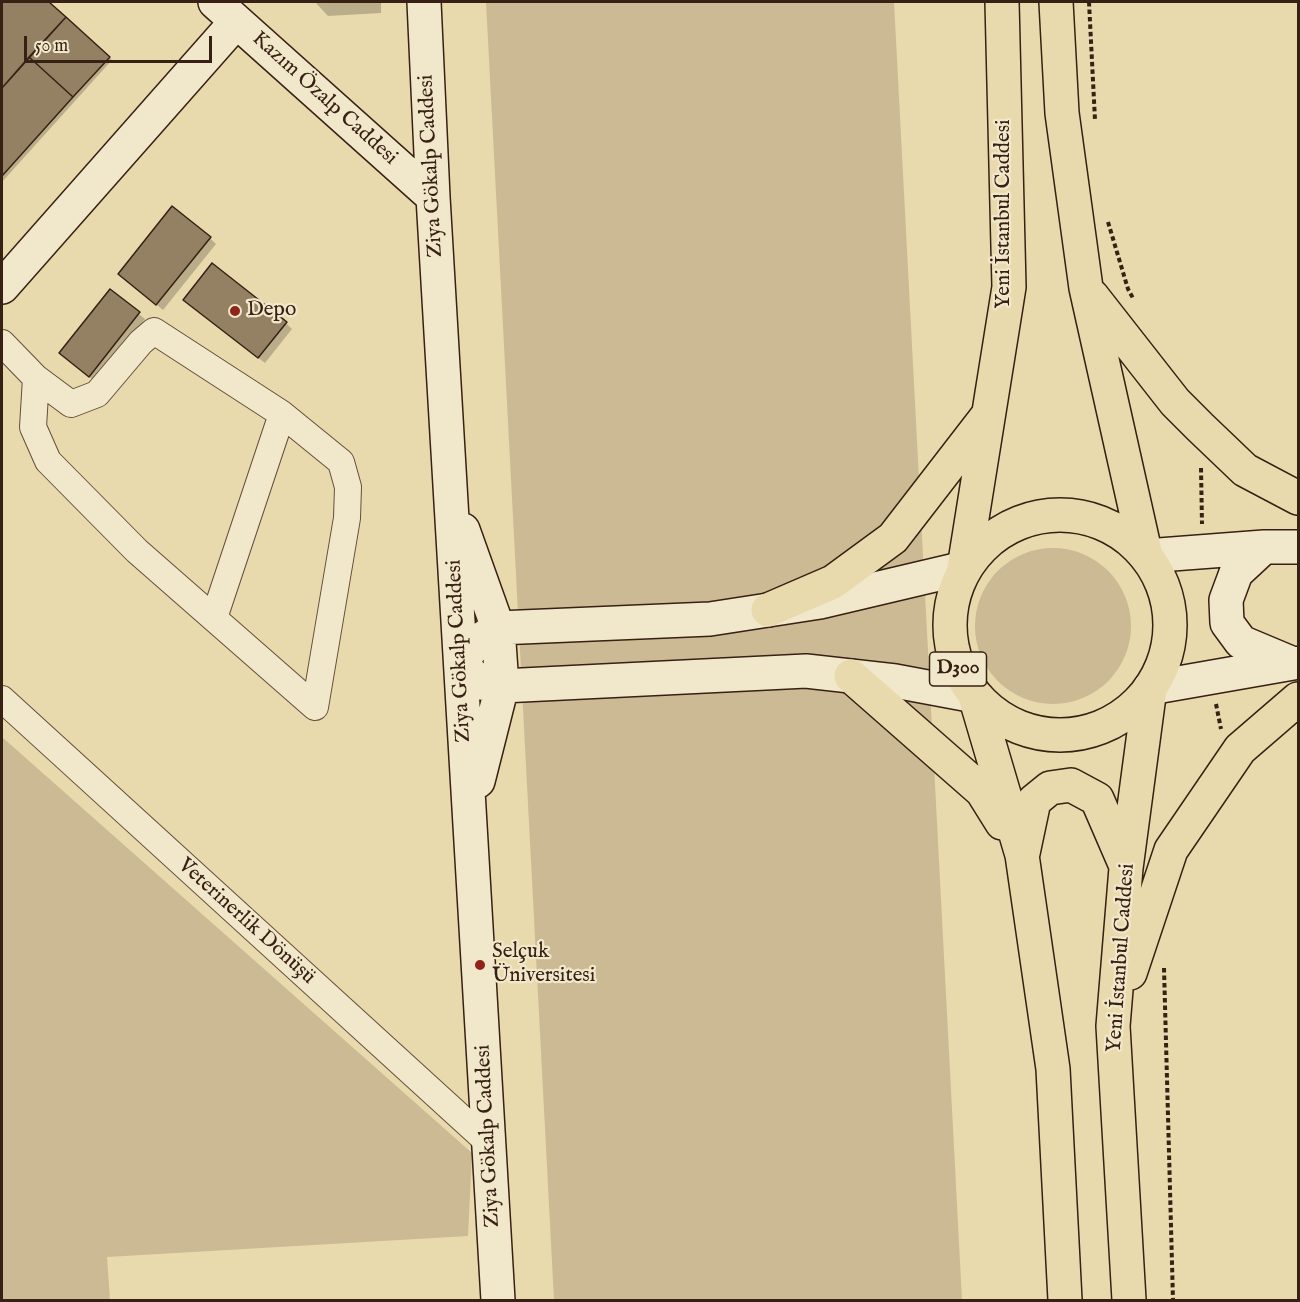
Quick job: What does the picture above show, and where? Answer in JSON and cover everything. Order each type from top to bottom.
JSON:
[{"type":"highway","name":"Yeni İstanbul Caddesi","points":[[964,568],[991,411],[1009,287],[1002,2]]},
{"type":"highway","name":"D300","points":[[1056,2],[1062,113],[1086,288],[1146,556]]},
{"type":"highway","points":[[1086,288],[1175,402],[1200,427],[1245,470],[1299,498]]},
{"type":"highway","points":[[768,610],[833,582],[892,538],[991,411]]},
{"type":"highway","name":"D300","points":[[975,696],[1001,718],[1031,732],[1065,735],[1098,728],[1127,712],[1150,688],[1163,663],[1168,645],[1169,608],[1161,580],[1146,556],[1120,532],[1088,518],[1052,515],[1018,522],[987,541],[964,568],[952,600],[949,634],[957,667],[975,696],[1022,855],[1053,1069],[1065,1300]]},
{"type":"highway","points":[[851,676],[982,791],[1022,855]]},
{"type":"highway","name":"Yeni İstanbul Caddesi","points":[[1129,1300],[1113,1026],[1126,868],[1150,688]]},
{"type":"highway","points":[[1113,1026],[1171,850],[1240,749],[1299,699]]},
{"type":"highway","points":[[1022,855],[1034,801],[1050,788],[1071,784],[1097,800],[1126,868]]},
{"type":"street","name":"Ziya Gökalp Caddesi","points":[[424,2],[433,196],[498,1300]]},
{"type":"street","name":"Kazım Özalp Caddesi","points":[[225,12],[433,196]]},
{"type":"street","points":[[2,287],[225,12]]},
{"type":"street","points":[[2,343],[36,378],[71,404],[97,394],[141,342],[154,331],[282,414],[341,462],[348,487],[347,518],[315,707],[137,550],[48,461],[33,427],[36,378]]},
{"type":"street","points":[[214,618],[282,414]]},
{"type":"street","points":[[451,496],[498,628],[502,686],[470,812]]},
{"type":"street","points":[[1146,556],[1264,547],[1299,548]]},
{"type":"street","points":[[1264,547],[1236,573],[1226,600],[1227,623],[1241,642],[1295,662]]},
{"type":"street","points":[[964,568],[820,602],[710,619],[498,628],[474,644],[461,664],[480,683],[502,686],[806,671],[975,696]]},
{"type":"street","points":[[1150,688],[1295,662]]},
{"type":"street","name":"Veterinerlik Dönüşü","points":[[2,699],[490,1144]]},
{"type":"path","points":[[1089,2],[1095,126]]},
{"type":"path","points":[[1106,211],[1128,289],[1138,307]]},
{"type":"path","points":[[1200,427],[1204,552]]},
{"type":"path","points":[[1212,677],[1228,766]]},
{"type":"path","points":[[1163,959],[1173,1300]]},
{"type":"shaded area","points":[[486,2],[894,2],[962,1300],[554,1300]]},
{"type":"shaded area","points":[[1053,548],[1083,554],[1108,571],[1125,596],[1131,626],[1125,656],[1108,681],[1083,698],[1053,704],[1023,698],[998,681],[981,656],[975,626],[981,596],[998,571],[1023,554]]},
{"type":"shaded area","points":[[2,737],[472,1153],[468,1236],[107,1257],[110,1300],[2,1300]]},
{"type":"building","points":[[2,2],[49,2],[66,17],[2,88]]},
{"type":"building","points":[[66,17],[110,57],[73,97],[29,57]]},
{"type":"building","points":[[29,57],[73,97],[2,176],[2,88]]},
{"type":"building","points":[[172,206],[211,237],[156,305],[118,274]]},
{"type":"building","name":"Depo","points":[[212,263],[287,322],[258,358],[183,300]]},
{"type":"building","points":[[110,289],[140,312],[89,377],[59,353]]},
{"type":"place","name":"Depo","points":[[235,311]]},
{"type":"place","name":"Selçuk Üniversitesi","points":[[480,965]]}]
